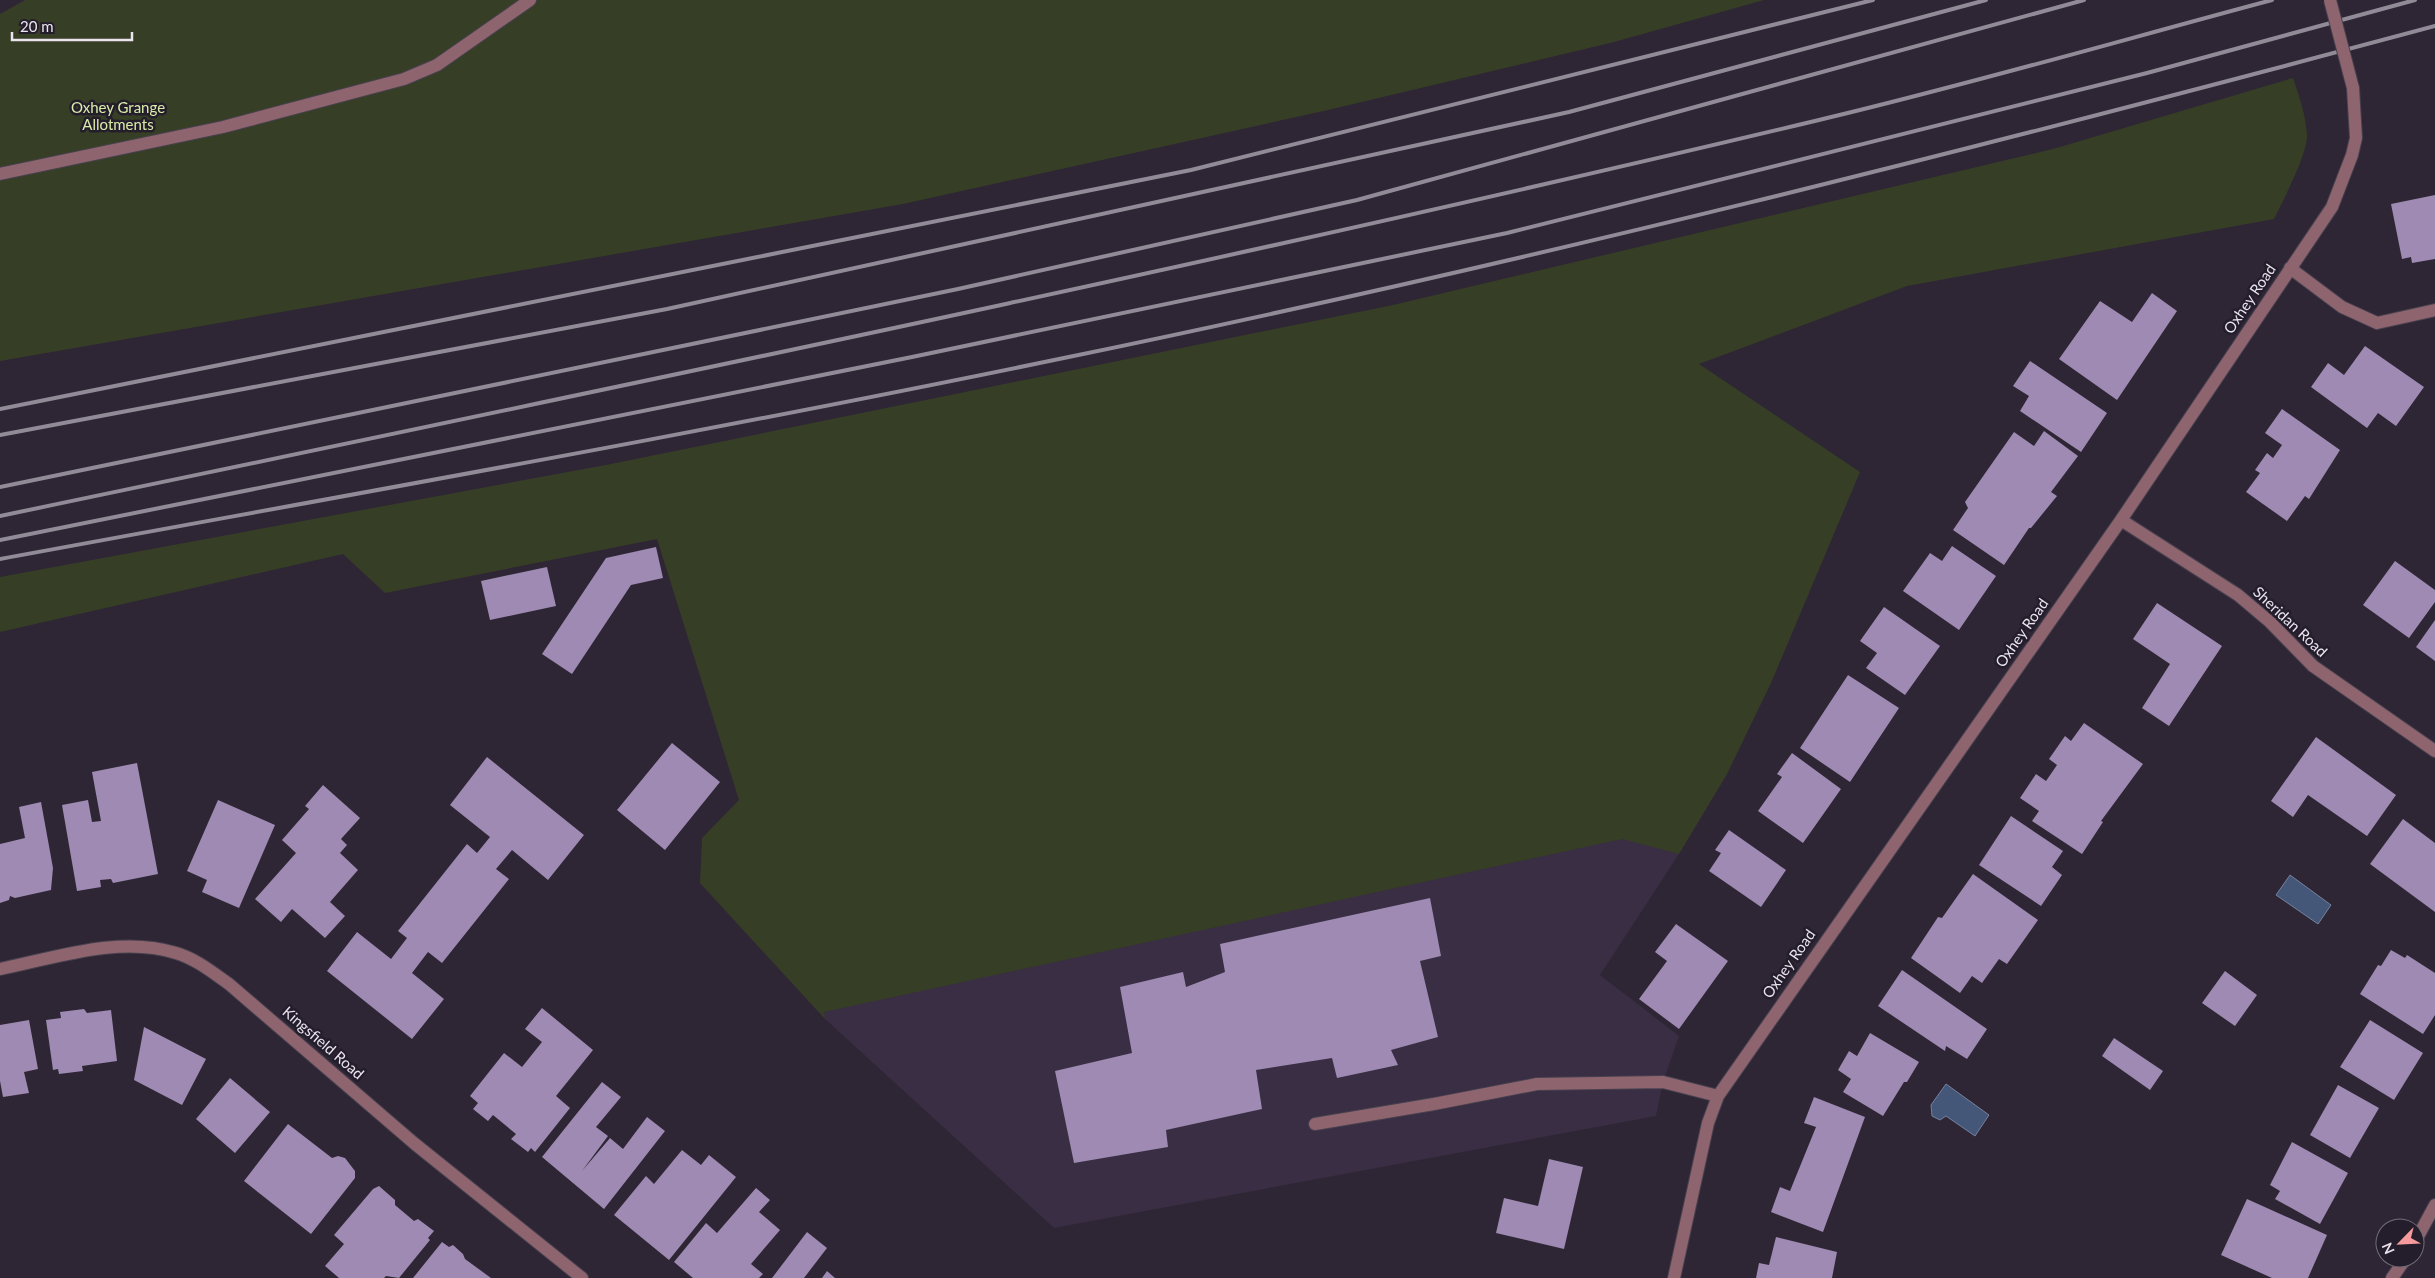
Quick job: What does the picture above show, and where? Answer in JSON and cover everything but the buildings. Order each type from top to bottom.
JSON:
[{"type":"street","points":[[0,174],[222,127],[404,79],[437,65],[530,0]]},
{"type":"street","name":"Oxhey Road","points":[[1674,1278],[1708,1123],[1718,1096],[2121,520],[2332,207],[2352,155],[2356,138],[2353,88],[2330,0]]},
{"type":"street","points":[[2290,268],[2342,307],[2377,323],[2435,310]]},
{"type":"street","name":"Sheridan Road","points":[[2121,520],[2238,595],[2270,622],[2313,666],[2435,751]]},
{"type":"street","name":"Kingsfield Road","points":[[0,969],[98,949],[142,946],[176,953],[201,964],[229,984],[415,1144],[582,1278]]},
{"type":"street","points":[[1315,1124],[1537,1084],[1663,1082],[1718,1096]]},
{"type":"street","points":[[2425,1224],[2435,1205]]},
{"type":"shaded area","points":[[708,573],[1727,774],[1679,854],[1600,975],[1679,1036],[1663,1082],[1656,1116],[1054,1228],[825,1019]]},
{"type":"green space","name":"Oxhey Grange Allotments","points":[[25,0],[1764,0],[1614,42],[1328,110],[903,204],[0,361],[0,14]]},
{"type":"green space","points":[[2293,78],[2305,120],[2306,143],[2294,177],[2274,219],[1907,286],[1699,364],[1860,472],[1771,683],[1727,774],[1679,854],[1622,839],[824,1012],[825,1019],[700,883],[702,838],[739,800],[657,539],[385,593],[343,554],[0,632],[0,577],[611,464],[1393,305],[2053,149]]},
{"type":"water","points":[[2290,875],[2331,905],[2318,924],[2276,895]]},
{"type":"water","points":[[1946,1084],[1989,1115],[1975,1136],[1946,1116],[1940,1120],[1932,1116],[1931,1105]]},
{"type":"railway","points":[[0,409],[1191,170],[1873,0]]},
{"type":"railway","points":[[0,435],[667,309],[1569,112],[1986,0]]},
{"type":"railway","points":[[0,487],[958,289],[1357,200],[2084,0]]},
{"type":"railway","points":[[0,516],[456,421],[1366,225],[1876,106],[2272,0]]},
{"type":"railway","points":[[0,540],[912,357],[1507,233],[2147,73],[2415,0]]},
{"type":"railway","points":[[0,559],[795,412],[1232,322],[1405,284],[1749,203],[2093,116],[2435,26]]}]
